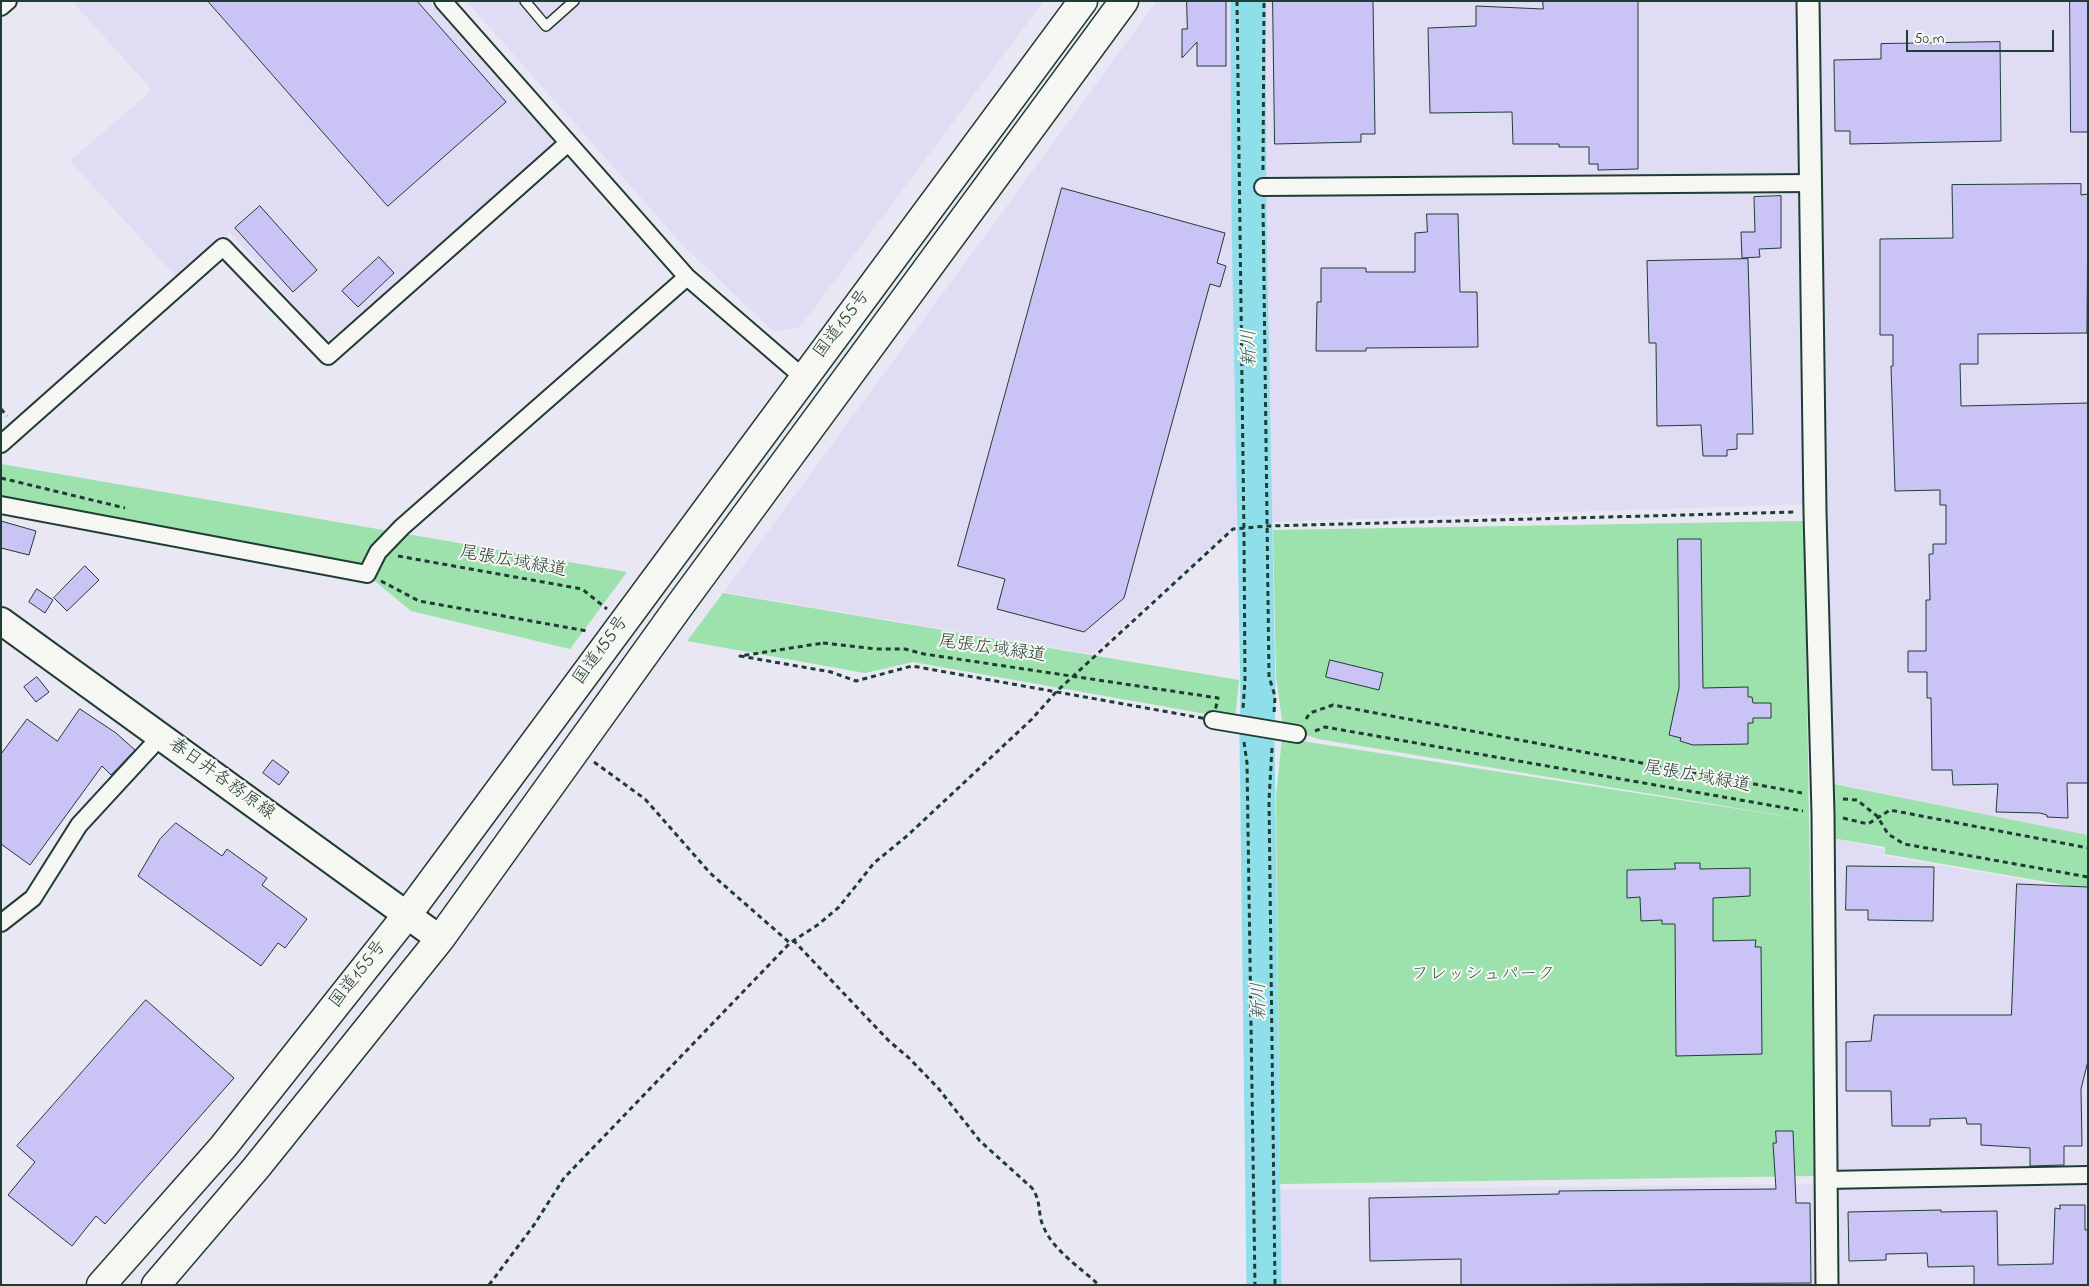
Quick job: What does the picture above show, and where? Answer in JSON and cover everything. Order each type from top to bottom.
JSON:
[{"type":"highway","name":"国道155号","points":[[100,1285],[223,1148],[407,915],[1083,1]]},
{"type":"highway","name":"国道155号","points":[[156,1285],[256,1168],[440,939],[680,605],[1124,1]]},
{"type":"main road","name":"春日井各務原線","points":[[1,620],[440,939]]},
{"type":"street","points":[[1,7],[8,1]]},
{"type":"street","points":[[442,1],[687,277],[804,378]]},
{"type":"street","points":[[1808,1],[1812,183],[1815,512],[1822,806],[1826,1285]]},
{"type":"street","points":[[1,444],[223,247],[328,356],[568,143]]},
{"type":"street","points":[[1263,187],[1812,183]]},
{"type":"street","points":[[1,505],[367,574],[378,552],[402,527],[687,277]]},
{"type":"street","points":[[1213,720],[1297,734]]},
{"type":"street","points":[[1,923],[33,898],[79,825],[161,736]]},
{"type":"street","points":[[1825,1180],[2088,1175]]},
{"type":"lane","points":[[525,1],[546,26],[574,1]]},
{"type":"path","points":[[1237,1],[1245,725],[1255,1285]]},
{"type":"path","points":[[1264,1],[1263,187],[1269,677],[1275,696],[1271,731],[1269,800],[1276,1285]]},
{"type":"path","points":[[489,1285],[534,1225],[564,1178],[792,941],[819,924],[839,907],[874,863],[908,835],[1025,725],[1056,692],[1233,529],[1244,526],[1815,512]]},
{"type":"path","name":"尾張広域緑道","points":[[378,552],[582,589],[610,611]]},
{"type":"path","points":[[367,574],[419,601],[596,633]]},
{"type":"path","name":"尾張広域緑道","points":[[1056,692],[912,666],[856,681],[831,672],[740,656],[823,642],[876,649],[905,649],[924,654],[1218,698],[1213,720]]},
{"type":"path","points":[[1056,692],[1213,720]]},
{"type":"path","points":[[1297,734],[1310,713],[1333,705],[1822,806],[1857,800],[1877,816],[1888,834],[1904,844],[2088,877]]},
{"type":"path","name":"尾張広域緑道","points":[[1297,734],[1310,733],[1325,727],[1822,806],[1868,824],[1877,816],[1890,810],[2088,848]]},
{"type":"path","points":[[591,760],[645,799],[710,873],[792,941],[889,1041],[909,1058],[932,1082],[980,1141],[1032,1188],[1039,1197],[1040,1219],[1045,1231],[1058,1248],[1099,1285]]},
{"type":"shaded area","points":[[72,1],[430,1],[558,145],[327,342],[230,233],[178,279],[70,161],[152,90]]},
{"type":"shaded area","points":[[466,1],[1044,1],[799,328],[773,331],[682,244]]},
{"type":"shaded area","points":[[1157,1],[2088,1],[2088,835],[1834,783],[1828,518],[1807,504],[1238,523],[1092,654],[724,592]]},
{"type":"shaded area","points":[[1833,838],[1884,849],[1885,856],[2088,891],[2088,1285],[1281,1285],[1280,1190],[1815,1184],[1837,1169]]},
{"type":"green space","points":[[1,464],[627,572],[570,649],[411,611],[359,568],[1,500]]},
{"type":"green space","points":[[1804,521],[1809,820],[1318,739],[1283,727],[1276,676],[1273,530]]},
{"type":"green space","points":[[723,593],[1239,680],[1235,719],[913,662],[865,673],[687,641]]},
{"type":"green space","name":"フレッシュパーク","points":[[1282,738],[1809,820],[1815,1176],[1280,1184],[1276,796]]},
{"type":"green space","points":[[1834,784],[2088,835],[2088,889],[1885,854],[1885,847],[1832,838]]},
{"type":"building","points":[[208,1],[417,1],[506,102],[388,206]]},
{"type":"building","points":[[1187,1],[1226,1],[1226,66],[1197,66],[1197,42],[1182,58],[1182,29],[1187,29]]},
{"type":"building","points":[[1273,1],[1373,1],[1375,134],[1361,134],[1361,142],[1275,144]]},
{"type":"building","points":[[1543,1],[1638,1],[1638,169],[1598,170],[1598,164],[1589,164],[1589,147],[1559,147],[1559,144],[1513,144],[1512,112],[1430,113],[1428,28],[1476,26],[1476,6],[1543,9]]},
{"type":"building","points":[[2070,1],[2088,1],[2088,132],[2071,132]]},
{"type":"building","points":[[2000,42],[2001,141],[1850,144],[1850,131],[1835,131],[1834,60],[1881,59],[1881,44]]},
{"type":"building","points":[[2081,184],[2081,195],[2088,194],[2087,333],[1978,334],[1978,364],[1960,364],[1961,406],[2088,403],[2088,783],[2067,783],[2068,818],[2047,817],[2047,815],[2040,813],[1996,812],[1998,784],[1953,785],[1952,770],[1932,770],[1931,698],[1927,698],[1927,672],[1908,672],[1908,651],[1926,651],[1926,600],[1930,600],[1929,554],[1933,554],[1933,544],[1946,544],[1946,505],[1940,505],[1940,490],[1895,491],[1891,366],[1893,366],[1893,335],[1880,335],[1880,239],[1953,238],[1952,185]]},
{"type":"building","points":[[1062,188],[1225,233],[1217,263],[1226,266],[1220,287],[1210,284],[1124,598],[1084,632],[997,609],[1005,579],[958,566]]},
{"type":"building","points":[[1781,196],[1781,248],[1759,249],[1760,257],[1742,258],[1741,232],[1755,232],[1754,197]]},
{"type":"building","points":[[260,206],[317,270],[293,292],[235,228]]},
{"type":"building","points":[[1427,214],[1458,214],[1460,292],[1477,292],[1478,347],[1366,348],[1366,351],[1316,351],[1317,302],[1321,302],[1321,268],[1366,268],[1366,272],[1415,272],[1415,233],[1427,232]]},
{"type":"building","points":[[379,257],[394,273],[358,307],[342,291]]},
{"type":"building","points":[[1748,259],[1753,434],[1737,434],[1737,449],[1727,450],[1727,456],[1703,456],[1701,425],[1657,426],[1656,343],[1649,343],[1647,261]]},
{"type":"building","points":[[1,521],[36,531],[29,555],[1,548]]},
{"type":"building","points":[[1678,539],[1701,539],[1703,688],[1748,687],[1748,697],[1752,697],[1753,703],[1771,703],[1771,718],[1753,718],[1753,723],[1748,723],[1748,744],[1693,745],[1680,741],[1681,738],[1669,735],[1679,688]]},
{"type":"building","points":[[85,566],[99,580],[67,611],[54,598]]},
{"type":"building","points":[[37,589],[53,600],[45,613],[29,602]]},
{"type":"building","points":[[1330,660],[1383,673],[1379,690],[1326,677]]},
{"type":"building","points":[[37,677],[49,692],[36,702],[24,687]]},
{"type":"building","points":[[80,709],[116,733],[135,750],[111,775],[102,766],[30,865],[1,844],[1,754],[27,719],[57,741]]},
{"type":"building","points":[[273,760],[289,772],[279,785],[263,773]]},
{"type":"building","points":[[176,823],[222,856],[227,849],[267,878],[262,885],[307,919],[285,948],[278,943],[261,966],[138,876],[160,839]]},
{"type":"building","points":[[1675,863],[1700,863],[1700,869],[1750,868],[1750,896],[1713,898],[1713,941],[1756,940],[1755,947],[1761,947],[1762,1054],[1676,1056],[1675,924],[1662,924],[1662,920],[1641,921],[1640,897],[1627,898],[1627,870],[1675,869]]},
{"type":"building","points":[[1847,866],[1934,867],[1933,921],[1868,920],[1868,910],[1846,910]]},
{"type":"building","points":[[2017,884],[2088,887],[2088,1061],[2081,1089],[2082,1146],[2064,1146],[2064,1165],[2030,1166],[2030,1148],[1981,1145],[1981,1124],[1967,1124],[1966,1118],[1930,1119],[1930,1126],[1892,1126],[1891,1091],[1846,1091],[1846,1042],[1871,1041],[1874,1015],[2011,1015]]},
{"type":"building","points":[[146,1000],[234,1078],[105,1224],[96,1216],[72,1246],[8,1195],[35,1162],[17,1146]]},
{"type":"building","points":[[1776,1131],[1793,1131],[1796,1203],[1810,1203],[1811,1283],[1461,1285],[1461,1259],[1370,1261],[1369,1198],[1559,1194],[1559,1191],[1776,1189],[1773,1143],[1776,1143]]},
{"type":"building","points":[[2060,1205],[2085,1205],[2085,1230],[2088,1230],[2088,1285],[1974,1285],[1974,1266],[1928,1267],[1927,1253],[1886,1254],[1886,1260],[1849,1261],[1848,1212],[1941,1210],[1941,1212],[1997,1211],[1998,1265],[2053,1264],[2055,1208],[2060,1209]]},
{"type":"waterway","name":"新川","points":[[1248,1],[1249,218],[1258,694],[1264,1285]]}]
